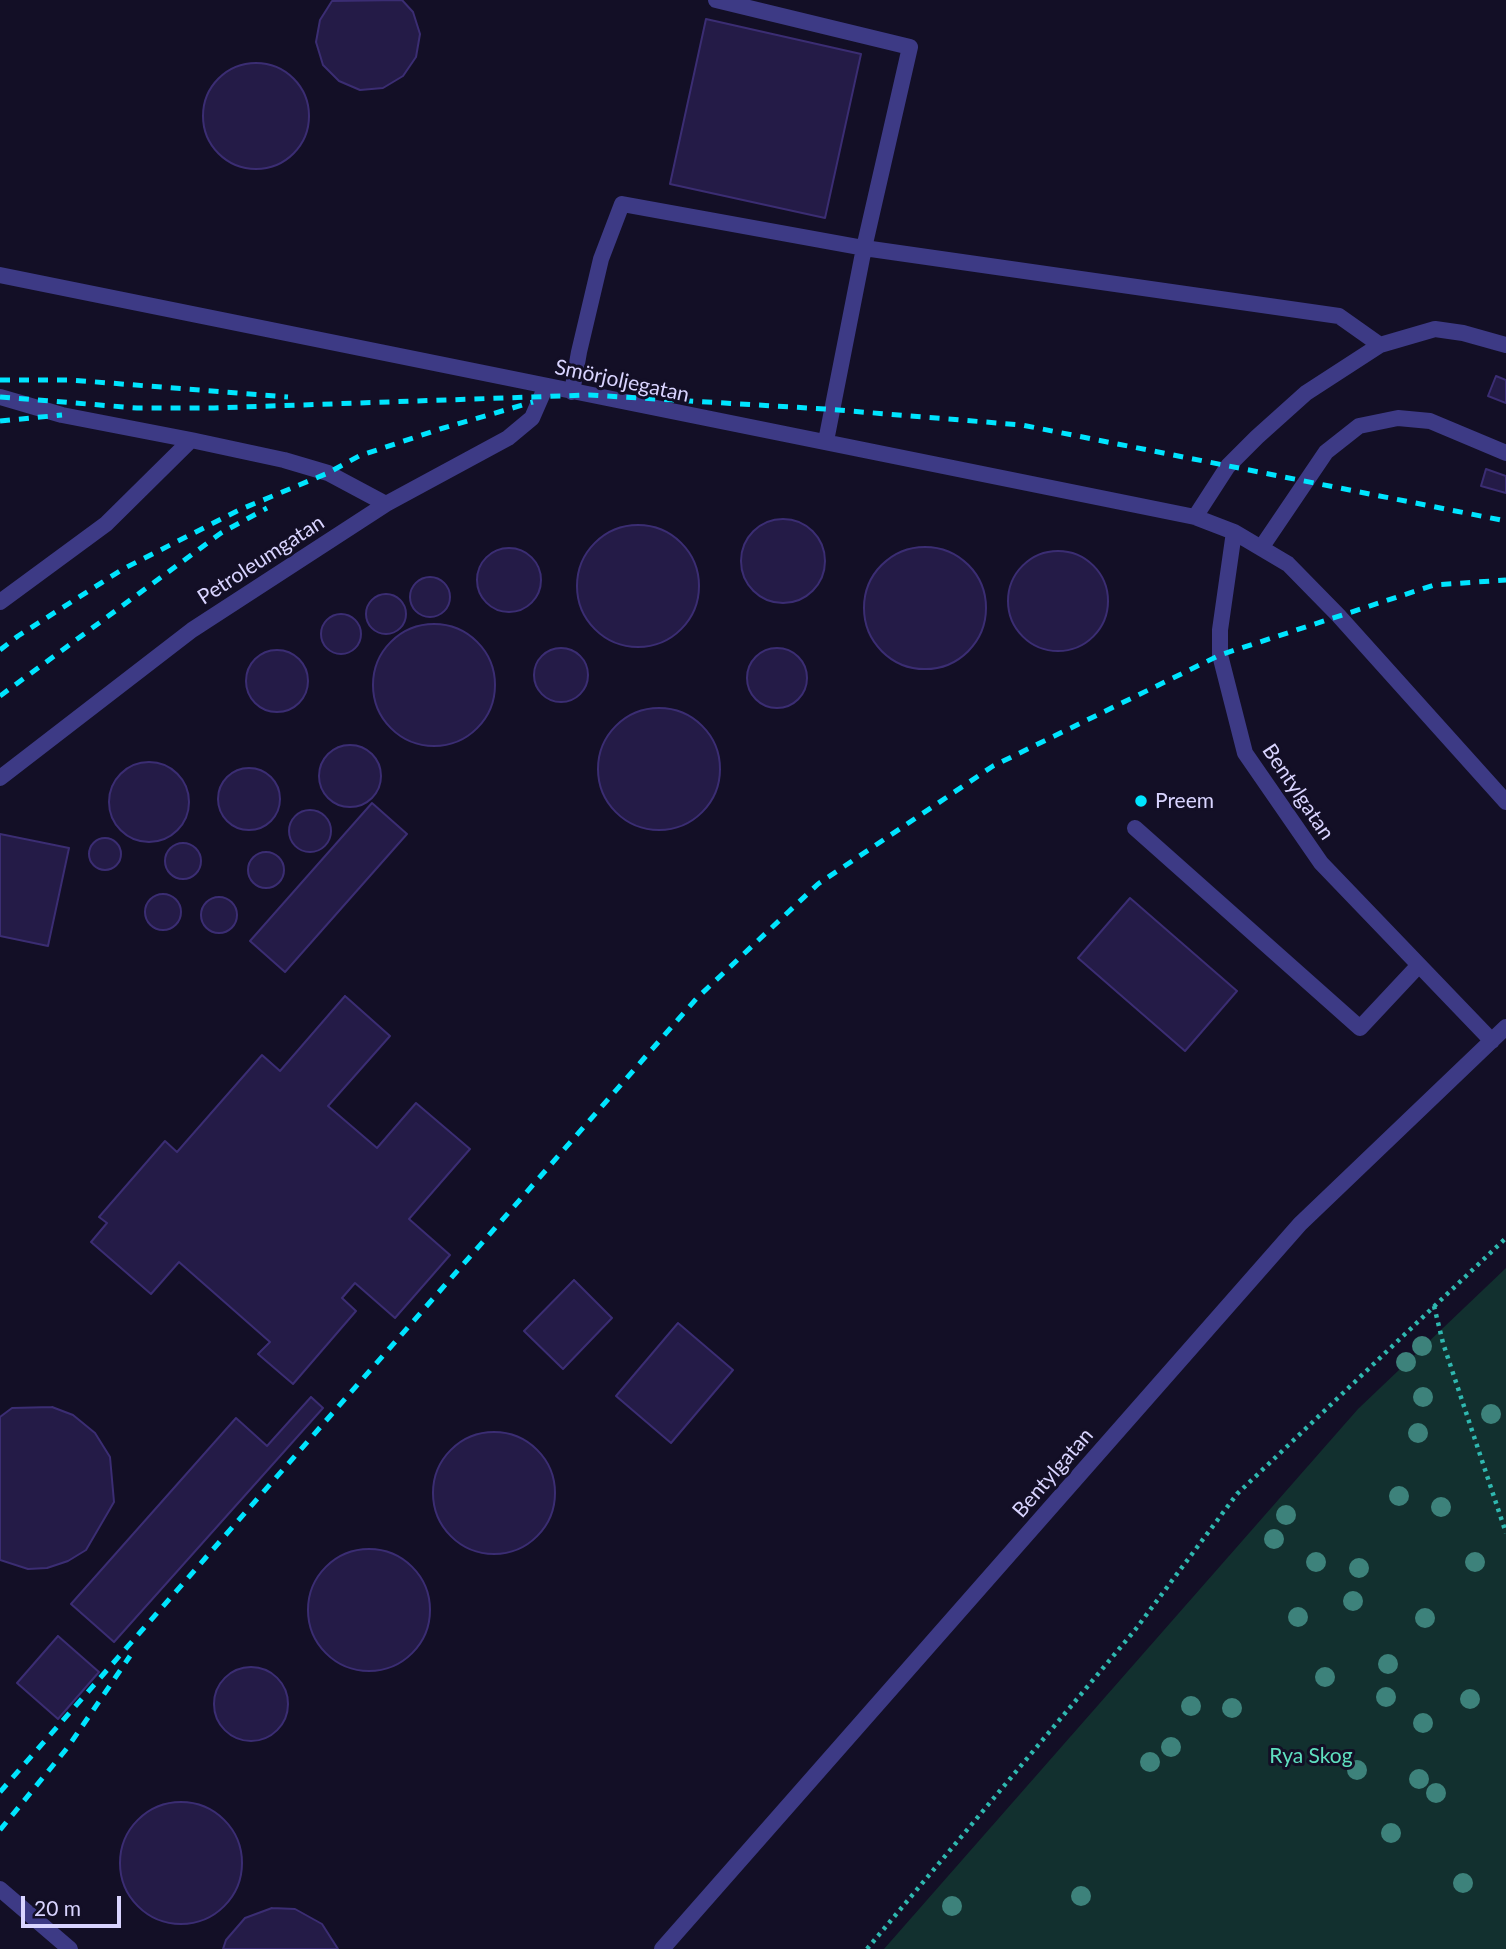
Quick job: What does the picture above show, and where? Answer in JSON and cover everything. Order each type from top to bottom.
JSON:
[{"type":"lane","points":[[716,0],[910,47],[864,248],[826,441]]},
{"type":"lane","points":[[572,392],[601,259],[622,204],[864,248],[1339,316],[1380,345]]},
{"type":"lane","name":"Smörjoljegatan","points":[[0,275],[1195,517],[1234,532]]},
{"type":"lane","points":[[1195,517],[1228,466],[1257,437],[1306,393],[1380,345],[1435,329],[1463,333],[1506,345]]},
{"type":"lane","name":"Petroleumgatan","points":[[0,778],[192,630],[386,504],[509,438],[532,418],[546,386]]},
{"type":"lane","points":[[0,397],[62,415],[284,460],[328,473],[386,504]]},
{"type":"lane","points":[[1261,548],[1326,452],[1359,426],[1398,418],[1430,421],[1506,453]]},
{"type":"lane","points":[[0,602],[106,524],[191,440]]},
{"type":"lane","points":[[1234,532],[1288,564],[1506,802]]},
{"type":"lane","name":"Bentylgatan","points":[[1234,532],[1220,630],[1220,655],[1245,753],[1321,863],[1492,1041]]},
{"type":"lane","points":[[1135,828],[1360,1028],[1419,965]]},
{"type":"lane","name":"Bentylgatan","points":[[662,1949],[1300,1224],[1506,1027]]},
{"type":"lane","points":[[0,1889],[70,1949]]},
{"type":"path","points":[[867,1949],[1135,1630],[1237,1494],[1506,1238]]},
{"type":"path","points":[[1434,1306],[1443,1343],[1506,1533]]},
{"type":"green space","name":"Rya Skog","points":[[1506,1268],[1506,1949],[884,1949],[1358,1409]]},
{"type":"building","points":[[402,0],[413,12],[420,34],[416,57],[403,76],[383,88],[360,90],[339,81],[323,65],[316,42],[320,20],[332,1]]},
{"type":"building","points":[[706,19],[861,54],[825,218],[670,184]]},
{"type":"building","points":[[256,63],[276,67],[294,78],[305,96],[309,116],[305,136],[294,154],[276,165],[256,169],[236,165],[218,154],[207,136],[203,116],[207,96],[218,78],[236,67]]},
{"type":"building","points":[[1496,376],[1506,380],[1506,403],[1488,396]]},
{"type":"building","points":[[1486,469],[1506,476],[1506,493],[1481,486]]},
{"type":"building","points":[[783,519],[799,522],[818,538],[825,561],[822,577],[806,596],[783,603],[767,600],[748,584],[741,561],[744,545],[760,526]]},
{"type":"building","points":[[638,525],[661,530],[681,543],[694,563],[699,586],[694,609],[681,629],[661,642],[638,647],[615,642],[595,629],[582,609],[577,586],[582,563],[595,543],[615,530]]},
{"type":"building","points":[[925,547],[948,552],[968,565],[981,585],[986,608],[981,631],[968,651],[948,664],[925,669],[902,664],[882,651],[869,631],[864,608],[869,585],[882,565],[902,552]]},
{"type":"building","points":[[503,548],[515,548],[532,557],[539,568],[539,592],[532,603],[515,612],[503,612],[491,607],[482,598],[477,586],[477,574],[482,562],[491,553]]},
{"type":"building","points":[[1058,551],[1086,559],[1100,573],[1108,601],[1100,629],[1086,643],[1058,651],[1030,643],[1016,629],[1008,601],[1016,573],[1030,559]]},
{"type":"building","points":[[430,577],[444,583],[450,597],[444,611],[430,617],[416,611],[410,597],[416,583]]},
{"type":"building","points":[[386,594],[400,600],[406,614],[400,628],[386,634],[372,628],[366,614],[372,600]]},
{"type":"building","points":[[341,614],[355,620],[361,634],[355,648],[341,654],[327,648],[321,634],[327,620]]},
{"type":"building","points":[[434,624],[457,629],[477,642],[490,662],[495,685],[490,708],[477,728],[457,741],[434,746],[411,741],[391,728],[378,708],[373,685],[378,662],[391,642],[411,629]]},
{"type":"building","points":[[561,648],[580,656],[588,675],[580,694],[561,702],[542,694],[534,675],[542,656]]},
{"type":"building","points":[[771,648],[783,648],[802,661],[807,678],[805,690],[794,703],[783,708],[771,708],[752,695],[747,684],[747,672],[760,653]]},
{"type":"building","points":[[271,650],[283,650],[299,659],[306,669],[306,693],[299,703],[283,712],[271,712],[260,707],[251,698],[246,687],[246,675],[251,664],[260,655]]},
{"type":"building","points":[[659,708],[682,713],[702,726],[715,746],[720,769],[715,792],[702,812],[682,825],[659,830],[636,825],[616,812],[603,792],[598,769],[603,746],[616,726],[636,713]]},
{"type":"building","points":[[344,745],[356,745],[372,754],[379,764],[379,788],[372,798],[356,807],[344,807],[333,802],[324,793],[319,782],[319,770],[324,759],[333,750]]},
{"type":"building","points":[[149,762],[164,765],[177,774],[186,787],[189,802],[186,817],[177,830],[164,839],[149,842],[134,839],[121,830],[112,817],[109,802],[112,787],[121,774],[134,765]]},
{"type":"building","points":[[243,768],[255,768],[271,777],[278,787],[278,811],[271,821],[255,830],[243,830],[232,825],[223,816],[218,805],[218,793],[223,782],[232,773]]},
{"type":"building","points":[[372,803],[407,834],[285,972],[250,941]]},
{"type":"building","points":[[310,810],[325,816],[331,831],[325,846],[310,852],[295,846],[289,831],[295,816]]},
{"type":"building","points":[[0,834],[69,848],[48,946],[0,936]]},
{"type":"building","points":[[105,838],[116,843],[121,854],[116,865],[105,870],[94,865],[89,854],[94,843]]},
{"type":"building","points":[[183,843],[196,848],[201,861],[196,874],[183,879],[170,874],[165,861],[170,848]]},
{"type":"building","points":[[266,852],[279,857],[284,870],[279,883],[266,888],[253,883],[248,870],[253,857]]},
{"type":"building","points":[[163,894],[176,899],[181,912],[176,925],[163,930],[150,925],[145,912],[150,899]]},
{"type":"building","points":[[219,897],[232,902],[237,915],[232,928],[219,933],[206,928],[201,915],[206,902]]},
{"type":"building","points":[[1130,898],[1237,991],[1185,1051],[1078,958]]},
{"type":"building","points":[[345,996],[390,1036],[328,1106],[377,1148],[416,1103],[470,1149],[409,1219],[450,1255],[395,1318],[355,1283],[342,1298],[356,1311],[293,1384],[258,1354],[270,1342],[179,1262],[151,1294],[91,1242],[107,1223],[99,1217],[165,1141],[177,1152],[262,1055],[280,1071]]},
{"type":"building","points":[[574,1280],[612,1318],[563,1369],[524,1331]]},
{"type":"building","points":[[678,1323],[733,1370],[671,1443],[616,1396]]},
{"type":"building","points":[[311,1397],[323,1408],[114,1642],[71,1604],[236,1418],[267,1446]]},
{"type":"building","points":[[52,1407],[73,1415],[95,1433],[110,1457],[114,1502],[86,1550],[68,1561],[47,1568],[28,1569],[0,1560],[0,1417],[12,1408]]},
{"type":"building","points":[[494,1432],[517,1437],[537,1450],[550,1470],[555,1493],[550,1516],[537,1536],[517,1549],[494,1554],[471,1549],[451,1536],[438,1516],[433,1493],[438,1470],[451,1450],[471,1437]]},
{"type":"building","points":[[369,1549],[392,1554],[412,1567],[425,1587],[430,1610],[425,1633],[412,1653],[392,1666],[369,1671],[346,1666],[326,1653],[313,1633],[308,1610],[313,1587],[326,1567],[346,1554]]},
{"type":"building","points":[[58,1636],[99,1672],[58,1719],[17,1683]]},
{"type":"building","points":[[251,1667],[272,1673],[282,1683],[288,1704],[282,1725],[272,1735],[251,1741],[230,1735],[220,1725],[214,1704],[220,1683],[230,1673]]},
{"type":"building","points":[[181,1802],[204,1807],[224,1820],[237,1840],[242,1863],[237,1886],[224,1906],[204,1919],[181,1924],[158,1919],[138,1906],[125,1886],[120,1863],[125,1840],[138,1820],[158,1807]]},
{"type":"building","points":[[272,1908],[295,1909],[322,1924],[338,1949],[223,1949],[226,1940],[245,1918]]},
{"type":"railway","points":[[0,380],[71,380],[288,397]]},
{"type":"railway","points":[[0,397],[137,408],[214,408],[589,395],[825,409],[1022,425],[1506,521]]},
{"type":"railway","points":[[0,650],[123,569],[239,510],[328,473],[359,456],[533,402]]},
{"type":"railway","points":[[0,421],[62,415]]},
{"type":"railway","points":[[0,696],[221,533],[267,508]]},
{"type":"railway","points":[[0,1792],[697,998],[818,884],[993,766],[1220,655],[1434,585],[1506,580]]},
{"type":"railway","points":[[0,1830],[68,1747],[130,1656]]},
{"type":"place","name":"Preem","points":[[1141,801]]}]
